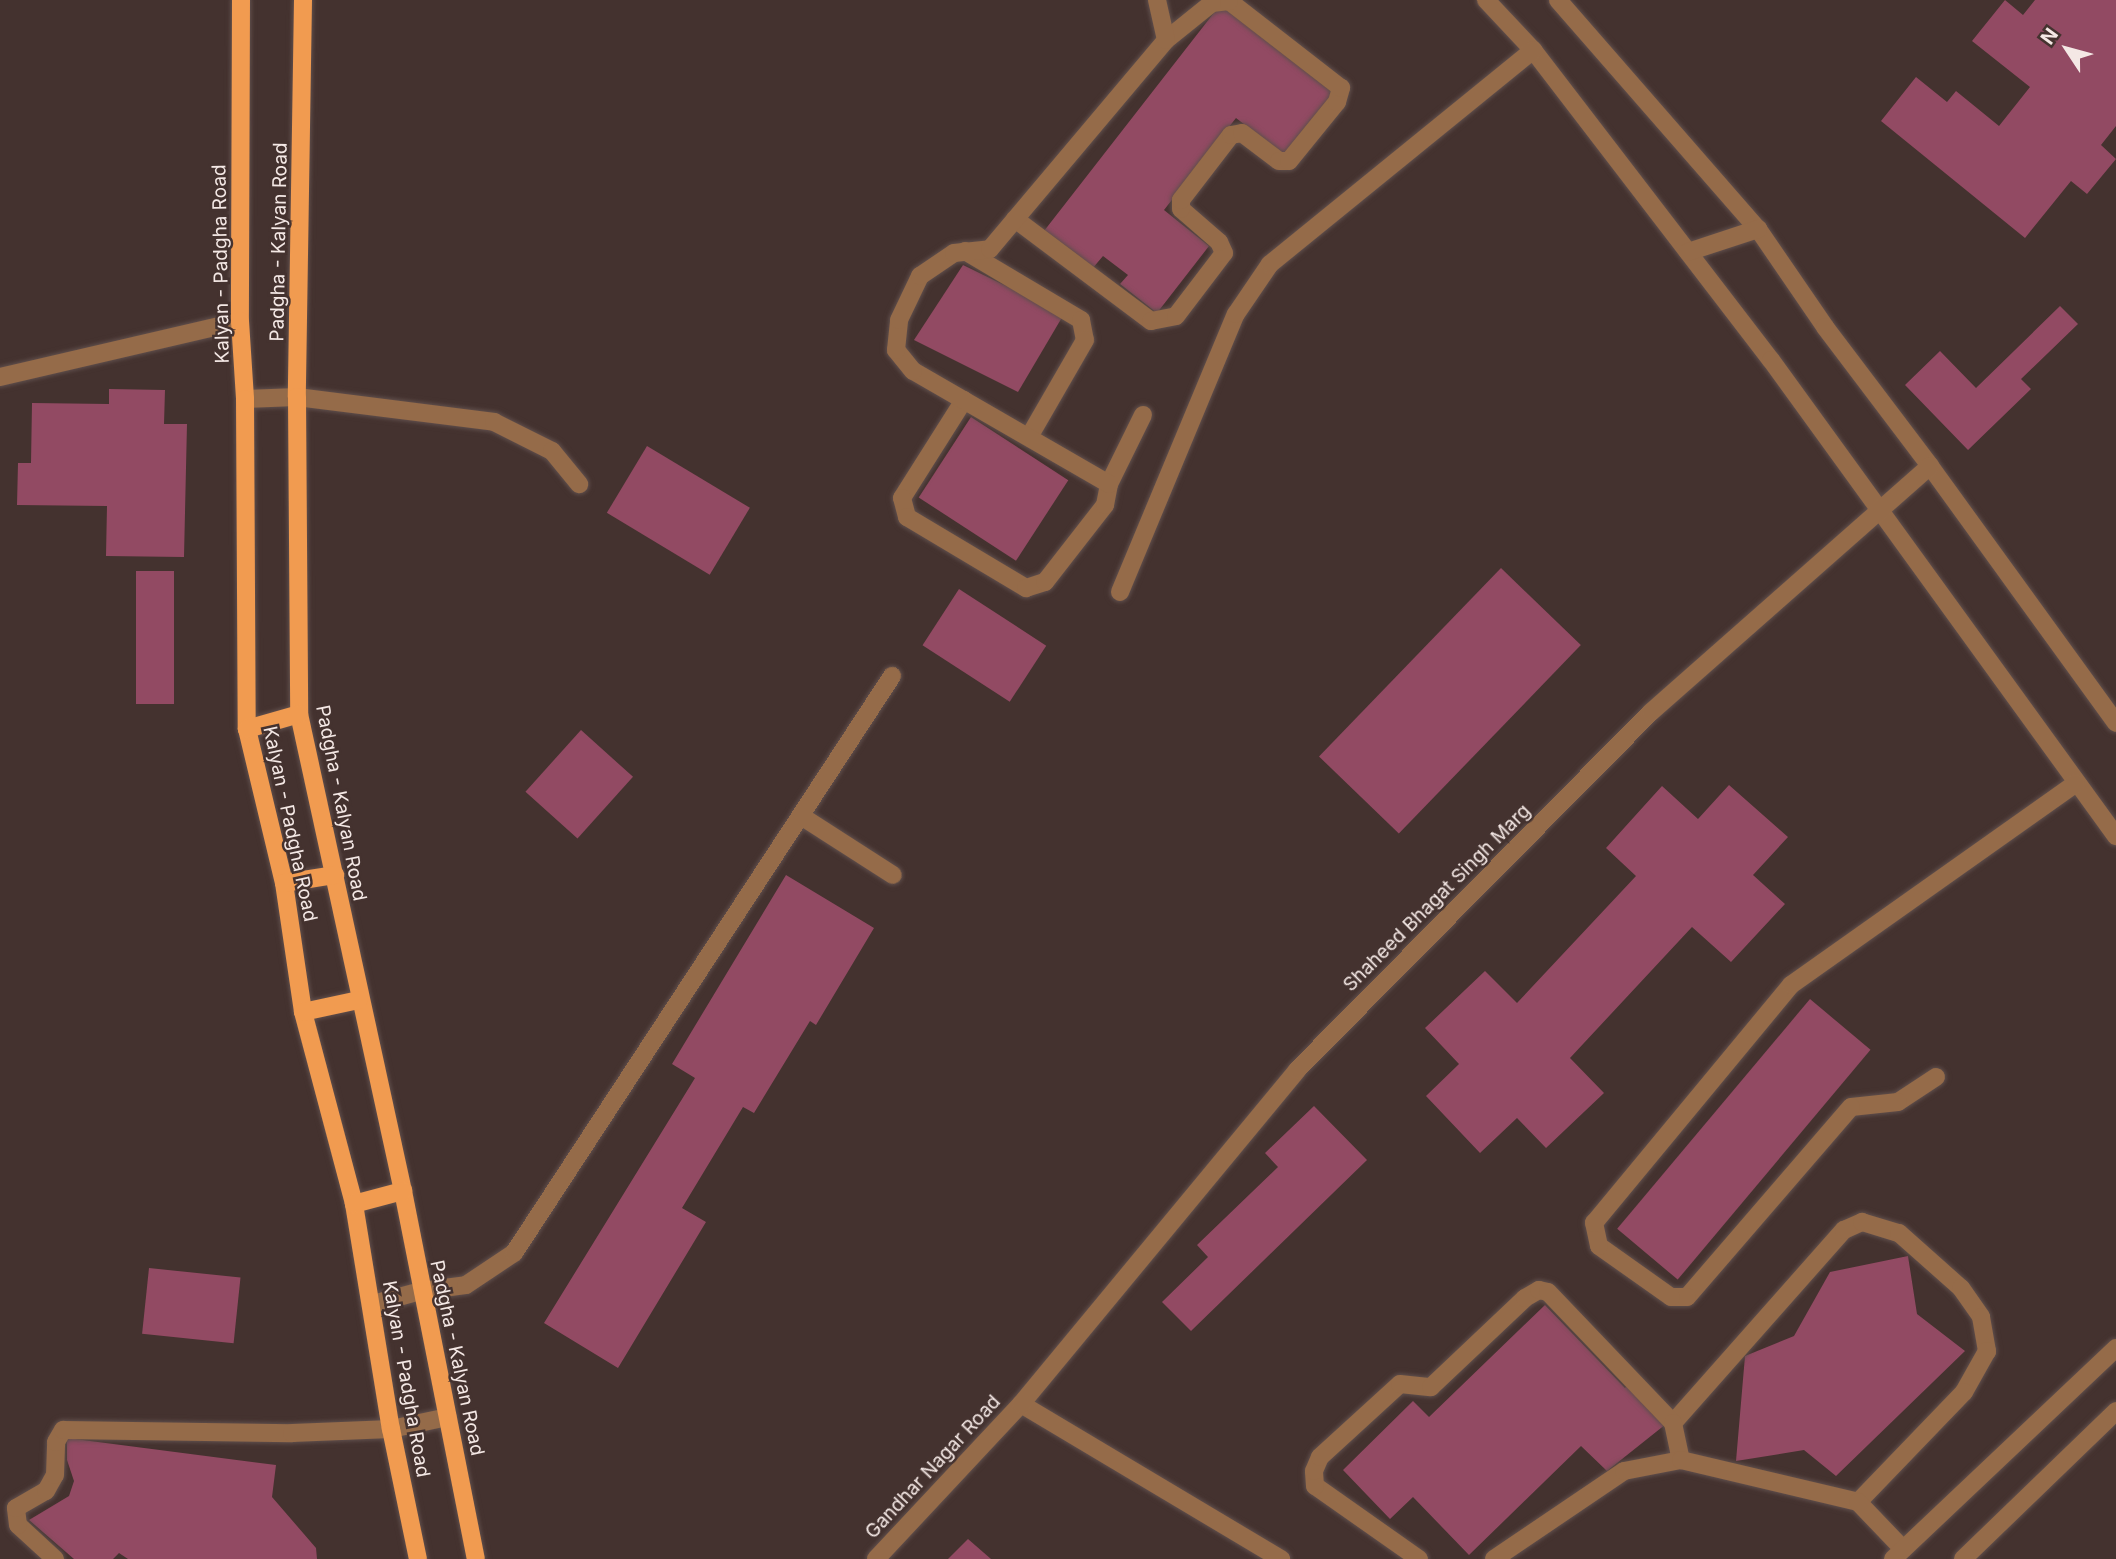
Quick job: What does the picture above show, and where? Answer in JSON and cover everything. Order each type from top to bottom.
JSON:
[{"type":"main road","name":"Kalyan - Padgha Road","points":[[240,0],[240,321],[244,399],[247,729],[284,883],[303,1012],[354,1205],[373,1304],[391,1429],[418,1559]]},
{"type":"main road","name":"Padgha - Kalyan Road","points":[[303,0],[297,397],[299,713],[359,1000],[403,1191],[475,1559]]},
{"type":"main road","points":[[247,729],[299,713]]},
{"type":"main road","points":[[284,883],[334,875]]},
{"type":"main road","points":[[303,1012],[359,1000]]},
{"type":"main road","points":[[354,1205],[403,1191]]},
{"type":"street","points":[[1157,0],[1166,40]]},
{"type":"street","points":[[1486,0],[1533,50],[1771,360],[2116,836]]},
{"type":"street","points":[[1558,0],[1758,229],[1825,327],[1930,466],[2116,723]]},
{"type":"street","points":[[1015,219],[1152,321],[1175,316],[1224,253],[1219,242],[1181,209],[1181,200],[1231,135],[1242,133],[1279,160],[1289,160],[1337,102],[1341,88],[1229,1],[1212,3],[1166,40],[1015,219],[990,249],[954,253],[920,276],[899,320],[896,350],[913,371],[1109,484]]},
{"type":"street","points":[[1121,592],[1236,314],[1270,264],[1533,50]]},
{"type":"street","points":[[1688,252],[1758,229]]},
{"type":"street","points":[[965,251],[1082,320],[1085,340],[1028,437]]},
{"type":"street","points":[[0,377],[240,321]]},
{"type":"street","points":[[244,399],[297,397],[494,422],[552,451],[579,484]]},
{"type":"street","points":[[964,400],[902,498],[907,517],[1026,588],[1045,582],[1105,505],[1109,484],[1143,415]]},
{"type":"street","name":"Shaheed Bhagat Singh Marg","points":[[1021,1404],[1297,1070],[1651,712],[1930,466]]},
{"type":"street","points":[[373,1304],[421,1291],[466,1284],[514,1253],[892,676]]},
{"type":"street","points":[[1936,1077],[1898,1102],[1851,1107],[1687,1297],[1671,1297],[1599,1246],[1594,1223],[1791,985],[2076,783]]},
{"type":"street","points":[[801,816],[893,875]]},
{"type":"street","points":[[1673,1423],[1844,1230],[1862,1222],[1899,1233],[1961,1288],[1981,1317],[1987,1350],[1964,1392],[1858,1502]]},
{"type":"street","points":[[1419,1559],[1315,1486],[1314,1471],[1320,1457],[1399,1384],[1431,1387],[1525,1298],[1539,1290],[1548,1292],[1673,1423],[1681,1460]]},
{"type":"street","points":[[1494,1559],[1624,1471],[1681,1460],[1858,1502],[1898,1554],[2116,1348]]},
{"type":"street","points":[[1021,1404],[1282,1559]]},
{"type":"street","name":"Gandhar Nagar Road","points":[[876,1559],[1021,1404]]},
{"type":"street","points":[[1963,1559],[2116,1411]]},
{"type":"street","points":[[55,1559],[18,1525],[16,1508],[46,1491],[55,1475],[57,1442],[64,1430],[292,1433],[391,1429],[448,1417]]},
{"type":"building","points":[[2005,0],[2023,15],[2035,0],[2116,0],[2116,126],[2101,145],[2116,159],[2087,194],[2071,181],[2025,238],[1881,121],[1916,77],[1947,102],[1956,91],[1999,126],[2030,87],[1972,41]]},
{"type":"building","points":[[1220,5],[1333,93],[1284,155],[1236,118],[1164,210],[1209,246],[1157,313],[1120,284],[1128,275],[1103,256],[1092,269],[1044,231]]},
{"type":"building","points":[[963,265],[1064,314],[1018,392],[914,340]]},
{"type":"building","points":[[2060,306],[2078,324],[2021,379],[2031,389],[1968,450],[1905,385],[1940,351],[1976,388]]},
{"type":"building","points":[[109,389],[165,390],[164,424],[187,424],[184,557],[106,556],[107,506],[17,505],[18,463],[31,463],[32,403],[109,404]]},
{"type":"building","points":[[971,417],[1068,480],[1016,561],[919,498]]},
{"type":"building","points":[[647,446],[750,508],[710,575],[607,513]]},
{"type":"building","points":[[1501,568],[1581,645],[1399,834],[1319,756]]},
{"type":"building","points":[[136,571],[174,571],[174,704],[136,704]]},
{"type":"building","points":[[959,589],[1046,646],[1010,702],[923,645]]},
{"type":"building","points":[[581,730],[633,777],[577,839],[525,792]]},
{"type":"building","points":[[1729,785],[1788,837],[1753,875],[1785,904],[1731,962],[1692,927],[1570,1058],[1604,1093],[1546,1148],[1517,1118],[1480,1153],[1426,1096],[1459,1064],[1425,1028],[1485,971],[1517,1003],[1636,876],[1606,848],[1662,786],[1698,819]]},
{"type":"building","points":[[786,875],[874,928],[816,1025],[810,1021],[754,1113],[743,1107],[682,1208],[706,1222],[618,1368],[544,1323],[695,1078],[672,1064]]},
{"type":"building","points":[[1810,999],[1871,1050],[1678,1280],[1617,1229]]},
{"type":"building","points":[[1314,1106],[1367,1160],[1191,1331],[1162,1302],[1208,1257],[1197,1245],[1278,1167],[1265,1153]]},
{"type":"building","points":[[1908,1256],[1917,1314],[1965,1351],[1836,1476],[1804,1450],[1736,1461],[1745,1356],[1794,1336],[1830,1272]]},
{"type":"building","points":[[149,1268],[240,1278],[234,1343],[142,1334]]},
{"type":"building","points":[[1545,1305],[1625,1388],[1632,1380],[1666,1424],[1607,1471],[1581,1446],[1469,1555],[1413,1497],[1390,1519],[1343,1470],[1413,1401],[1429,1417]]},
{"type":"building","points":[[67,1438],[276,1465],[272,1497],[316,1548],[317,1559],[128,1559],[119,1553],[113,1559],[74,1559],[29,1520],[69,1496],[74,1481],[67,1460]]},
{"type":"building","points":[[968,1539],[991,1559],[948,1559]]}]
